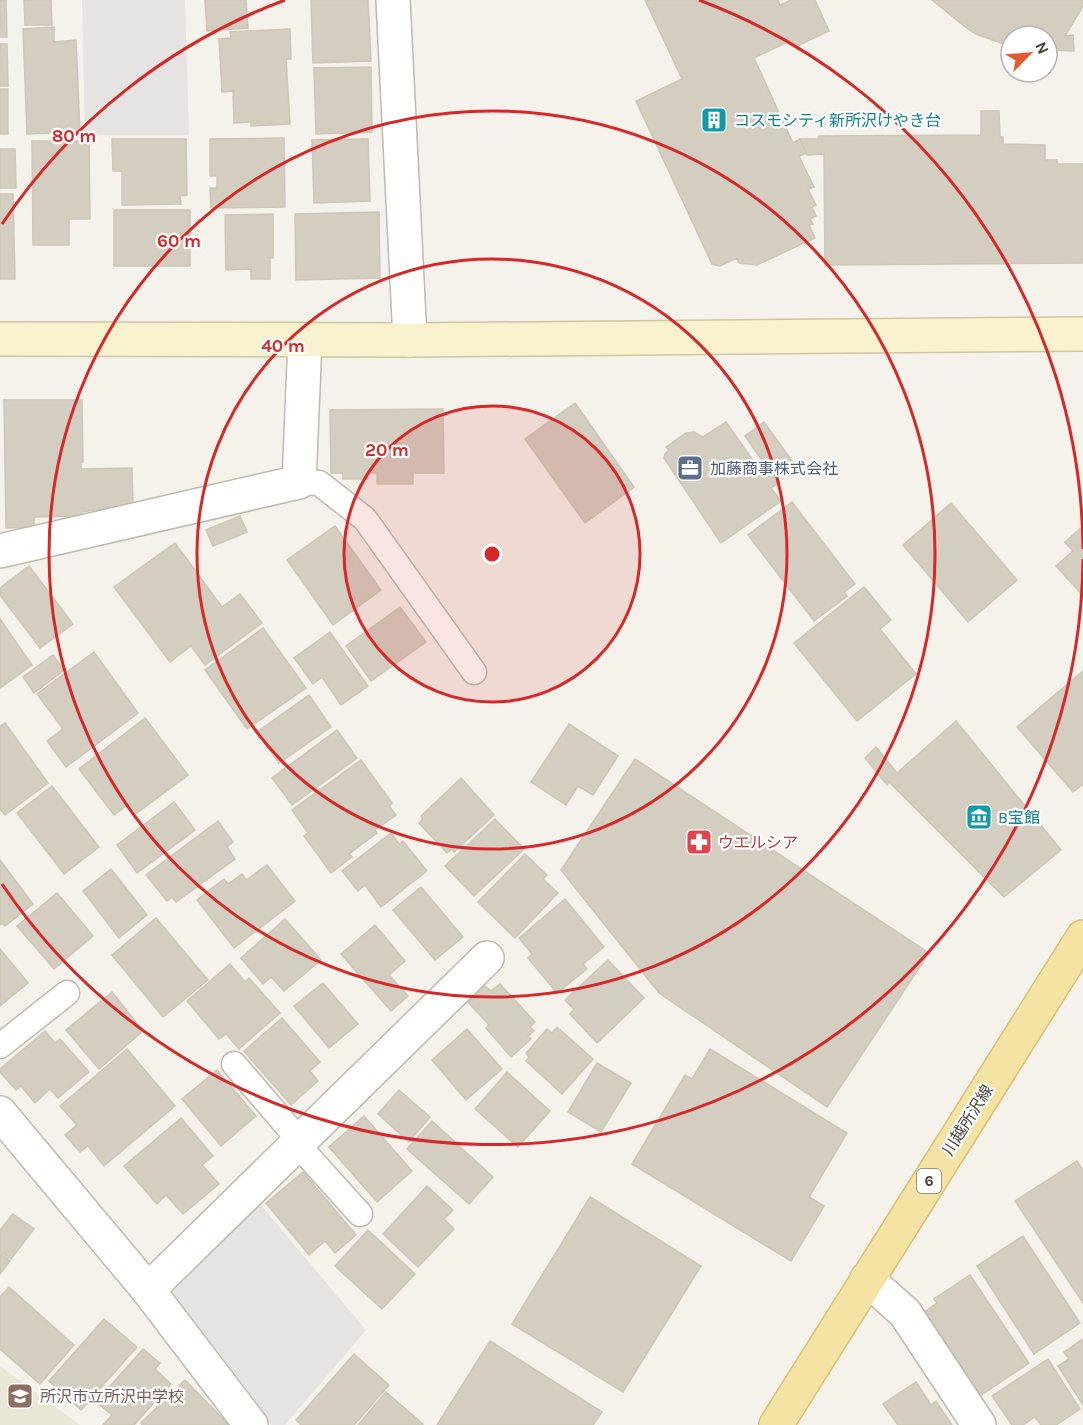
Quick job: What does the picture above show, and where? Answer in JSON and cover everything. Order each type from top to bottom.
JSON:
[{"type":"main road","name":"川越所沢線","points":[[776,1425],[1083,937]]},
{"type":"street","points":[[393,0],[411,340]]},
{"type":"street","points":[[0,339],[411,340],[1083,334]]},
{"type":"street","points":[[0,552],[299,482],[305,340]]},
{"type":"street","points":[[148,1290],[487,958]]},
{"type":"street","points":[[0,1113],[148,1290],[251,1425]]},
{"type":"street","points":[[867,1279],[905,1313],[979,1425]]},
{"type":"lane","points":[[299,482],[319,483],[365,519],[474,672]]},
{"type":"lane","points":[[0,1046],[67,993]]},
{"type":"lane","points":[[234,1064],[360,1214]]},
{"type":"shaded area","points":[[82,0],[185,0],[189,135],[85,135]]},
{"type":"shaded area","points":[[260,1204],[366,1330],[285,1425],[271,1425],[179,1305],[173,1291]]},
{"type":"shaded area","name":"所沢市立所沢中学校","points":[[0,1366],[80,1425],[0,1425]]},
{"type":"building","points":[[0,0],[6,0],[7,37],[0,37]]},
{"type":"building","points":[[24,0],[51,0],[52,25],[25,25]]},
{"type":"building","points":[[205,0],[246,0],[248,28],[207,31]]},
{"type":"building","points":[[311,0],[368,0],[371,61],[313,63]]},
{"type":"building","name":"コスモシティ新所沢けやき台","points":[[645,0],[778,0],[780,5],[791,0],[815,0],[829,31],[795,47],[792,40],[754,58],[793,143],[800,139],[807,153],[799,156],[814,187],[808,189],[816,205],[812,207],[816,216],[810,219],[813,224],[809,225],[815,238],[757,265],[739,263],[737,258],[720,266],[712,264],[636,101],[682,79]]},
{"type":"building","points":[[932,0],[1083,0],[1083,6],[1065,36],[1073,35],[1074,51],[1059,50],[1059,24],[999,24],[999,42],[976,34]]},
{"type":"building","points":[[54,27],[54,42],[76,40],[80,132],[27,134],[23,29]]},
{"type":"building","points":[[290,29],[291,59],[286,59],[290,124],[251,126],[251,122],[234,123],[233,91],[222,92],[219,39],[231,38],[230,32]]},
{"type":"building","points":[[0,44],[7,44],[8,86],[0,86]]},
{"type":"building","points":[[371,67],[372,132],[316,134],[314,68]]},
{"type":"building","points":[[0,89],[8,89],[8,134],[0,134]]},
{"type":"building","name":"コスモシティ新所沢けやき台","points":[[981,111],[999,111],[1000,137],[1003,137],[1003,144],[1045,145],[1045,160],[1057,160],[1057,164],[1083,164],[1083,263],[825,265],[824,154],[807,155],[800,139],[818,139],[819,136],[981,135]]},
{"type":"building","points":[[284,138],[285,207],[211,208],[210,188],[217,188],[217,176],[210,176],[210,139]]},
{"type":"building","points":[[112,139],[186,139],[187,195],[180,196],[181,204],[122,205],[122,171],[113,171]]},
{"type":"building","points":[[368,139],[370,201],[314,203],[312,140]]},
{"type":"building","points":[[32,141],[89,141],[90,219],[69,219],[69,245],[33,245]]},
{"type":"building","points":[[0,149],[15,149],[16,188],[0,188]]},
{"type":"building","points":[[0,194],[13,194],[15,279],[0,279]]},
{"type":"building","points":[[114,210],[190,210],[190,266],[114,266]]},
{"type":"building","points":[[379,212],[380,278],[296,280],[295,214]]},
{"type":"building","points":[[273,214],[273,258],[270,257],[270,279],[251,279],[251,269],[226,270],[225,215]]},
{"type":"building","points":[[4,400],[82,400],[83,462],[81,469],[132,468],[133,504],[82,512],[82,516],[34,517],[34,527],[6,528]]},
{"type":"building","points":[[575,403],[634,487],[585,523],[525,439]]},
{"type":"building","points":[[443,409],[444,473],[413,473],[413,484],[377,484],[377,473],[368,473],[368,479],[343,479],[343,473],[331,473],[330,410]]},
{"type":"building","points":[[726,422],[761,472],[767,468],[745,436],[764,422],[793,462],[775,475],[780,482],[771,488],[781,501],[721,543],[664,458],[669,450],[666,447],[686,433],[694,432],[703,437]]},
{"type":"building","points":[[792,502],[855,584],[844,592],[847,596],[814,621],[748,535]]},
{"type":"building","points":[[951,503],[1017,580],[968,622],[903,545]]},
{"type":"building","points":[[240,516],[247,532],[213,546],[206,530]]},
{"type":"building","points":[[335,526],[381,590],[333,625],[287,560]]},
{"type":"building","points":[[1083,526],[1083,596],[1056,566],[1073,551],[1065,542]]},
{"type":"building","points":[[175,543],[222,607],[240,594],[262,623],[205,665],[191,646],[170,662],[114,587]]},
{"type":"building","points":[[29,566],[73,624],[40,648],[0,595],[0,588]]},
{"type":"building","points":[[864,587],[891,620],[880,629],[916,674],[857,721],[794,643]]},
{"type":"building","points":[[400,607],[426,642],[371,681],[346,646]]},
{"type":"building","points":[[0,619],[32,665],[0,688]]},
{"type":"building","points":[[263,628],[306,688],[247,729],[205,670]]},
{"type":"building","points":[[330,632],[368,686],[341,705],[322,677],[313,684],[294,658]]},
{"type":"building","points":[[94,652],[138,713],[66,767],[47,741],[63,729],[37,694]]},
{"type":"building","points":[[53,655],[64,670],[34,693],[23,677]]},
{"type":"building","points":[[1083,671],[1083,784],[1073,792],[1017,727]]},
{"type":"building","points":[[309,695],[331,727],[279,763],[257,732]]},
{"type":"building","points":[[145,718],[188,775],[137,813],[129,804],[114,815],[79,769]]},
{"type":"building","name":"B宝館","points":[[956,721],[1061,850],[1004,897],[889,782],[887,785],[865,758],[876,747],[897,773]]},
{"type":"building","points":[[5,723],[48,783],[5,815],[0,809],[0,726]]},
{"type":"building","points":[[569,724],[618,756],[593,795],[578,786],[566,805],[531,782]]},
{"type":"building","points":[[337,730],[357,758],[292,805],[272,778]]},
{"type":"building","points":[[635,759],[929,953],[827,1107],[659,993],[561,870]]},
{"type":"building","points":[[361,760],[392,803],[389,806],[396,815],[375,830],[377,833],[349,854],[352,857],[331,873],[304,836],[308,833],[292,810]]},
{"type":"building","points":[[461,778],[494,815],[454,852],[452,849],[447,853],[419,823],[423,819],[421,816]]},
{"type":"building","points":[[52,786],[99,847],[64,874],[17,813]]},
{"type":"building","points":[[174,802],[195,830],[137,873],[117,845]]},
{"type":"building","points":[[495,819],[524,849],[474,896],[445,866]]},
{"type":"building","points":[[218,821],[233,842],[227,847],[235,859],[176,902],[172,897],[167,901],[146,875]]},
{"type":"building","points":[[391,833],[399,844],[403,841],[427,871],[381,907],[365,885],[358,891],[342,871]]},
{"type":"building","points":[[525,854],[547,875],[543,879],[558,893],[515,938],[478,902]]},
{"type":"building","points":[[0,860],[33,904],[5,926],[2,923],[0,925]]},
{"type":"building","points":[[267,865],[295,901],[234,948],[197,900],[224,879],[228,884],[242,874],[246,880]]},
{"type":"building","points":[[111,869],[147,915],[119,938],[83,891]]},
{"type":"building","points":[[421,887],[463,937],[435,960],[393,910]]},
{"type":"building","points":[[57,893],[93,936],[54,969],[17,926]]},
{"type":"building","points":[[565,899],[604,947],[583,964],[587,969],[557,993],[528,958],[532,954],[519,938]]},
{"type":"building","points":[[156,918],[208,980],[163,1017],[112,955]]},
{"type":"building","points":[[285,919],[321,960],[284,991],[271,977],[263,984],[241,958]]},
{"type":"building","points":[[375,925],[405,961],[389,975],[408,996],[391,1011],[341,954]]},
{"type":"building","points":[[0,949],[28,983],[0,1006]]},
{"type":"building","points":[[608,960],[644,998],[597,1043],[570,1014],[574,1009],[565,1000]]},
{"type":"building","points":[[230,964],[245,982],[249,978],[280,1013],[239,1049],[226,1034],[219,1039],[187,1001]]},
{"type":"building","points":[[323,983],[358,1024],[329,1048],[294,1006]]},
{"type":"building","points":[[500,984],[535,1022],[530,1027],[534,1031],[528,1036],[531,1039],[511,1057],[486,1028],[489,1025],[468,1002],[485,986],[491,991]]},
{"type":"building","points":[[112,992],[143,1031],[99,1069],[66,1030]]},
{"type":"building","points":[[282,1018],[320,1062],[310,1071],[318,1081],[291,1105],[244,1051]]},
{"type":"building","points":[[557,1027],[593,1059],[562,1094],[526,1061],[529,1057],[526,1053],[547,1029],[552,1033]]},
{"type":"building","points":[[467,1029],[502,1069],[466,1100],[432,1060]]},
{"type":"building","points":[[45,1031],[55,1043],[60,1039],[89,1072],[58,1098],[50,1089],[35,1103],[21,1086],[16,1090],[0,1072],[0,1069]]},
{"type":"building","points":[[127,1049],[175,1106],[104,1166],[88,1146],[80,1152],[65,1135],[77,1125],[60,1106]]},
{"type":"building","points":[[710,1049],[847,1133],[809,1197],[824,1206],[791,1261],[632,1164],[685,1075],[692,1079]]},
{"type":"building","points":[[597,1063],[631,1083],[601,1132],[568,1112]]},
{"type":"building","points":[[217,1070],[256,1116],[221,1146],[182,1099]]},
{"type":"building","points":[[507,1072],[550,1111],[518,1147],[475,1109]]},
{"type":"building","points":[[399,1090],[430,1117],[409,1142],[378,1114]]},
{"type":"building","points":[[364,1116],[412,1171],[377,1202],[329,1147]]},
{"type":"building","points":[[181,1118],[213,1156],[202,1165],[219,1184],[183,1214],[166,1195],[157,1204],[124,1166]]},
{"type":"building","points":[[432,1121],[493,1177],[469,1204],[407,1149]]},
{"type":"building","points":[[1077,1161],[1083,1170],[1083,1303],[1015,1201]]},
{"type":"building","points":[[303,1172],[356,1235],[335,1253],[325,1241],[309,1255],[266,1203]]},
{"type":"building","points":[[427,1186],[453,1210],[444,1219],[454,1229],[418,1267],[383,1234]]},
{"type":"building","points":[[590,1197],[701,1266],[623,1392],[512,1324]]},
{"type":"building","points":[[13,1214],[34,1229],[11,1259],[0,1251],[0,1230]]},
{"type":"building","points":[[368,1230],[415,1274],[382,1309],[335,1266]]},
{"type":"building","points":[[1023,1236],[1080,1323],[1034,1354],[977,1266]]},
{"type":"building","points":[[0,1253],[10,1261],[0,1274]]},
{"type":"building","points":[[970,1275],[1029,1363],[980,1396],[923,1313],[937,1303],[934,1299]]},
{"type":"building","points":[[9,1287],[74,1345],[40,1384],[0,1349],[0,1297]]},
{"type":"building","points":[[104,1319],[137,1347],[81,1410],[49,1381]]},
{"type":"building","points":[[1083,1339],[1083,1405],[1058,1366],[1069,1359],[1064,1352]]},
{"type":"building","points":[[490,1341],[602,1412],[593,1425],[437,1425]]},
{"type":"building","points":[[143,1349],[160,1363],[155,1369],[171,1384],[134,1425],[103,1425],[112,1415],[96,1402]]},
{"type":"building","points":[[354,1354],[389,1385],[354,1425],[301,1425],[296,1420]]},
{"type":"building","points":[[1048,1359],[1080,1409],[1056,1425],[1041,1425],[1035,1417],[1023,1425],[1012,1425],[992,1396]]},
{"type":"building","points":[[185,1380],[229,1425],[142,1425],[141,1423]]},
{"type":"building","points":[[916,1382],[931,1405],[936,1401],[952,1425],[898,1425],[883,1404]]},
{"type":"building","points":[[386,1392],[423,1424],[423,1425],[358,1425]]},
{"type":"place","name":"コスモシティ新所沢けやき台","points":[[714,120]]},
{"type":"place","name":"加藤商事株式会社","points":[[690,468]]},
{"type":"place","name":"B宝館","points":[[979,817]]},
{"type":"place","name":"ウエルシア","points":[[699,842]]},
{"type":"place","name":"所沢市立所沢中学校","points":[[20,1396]]}]
